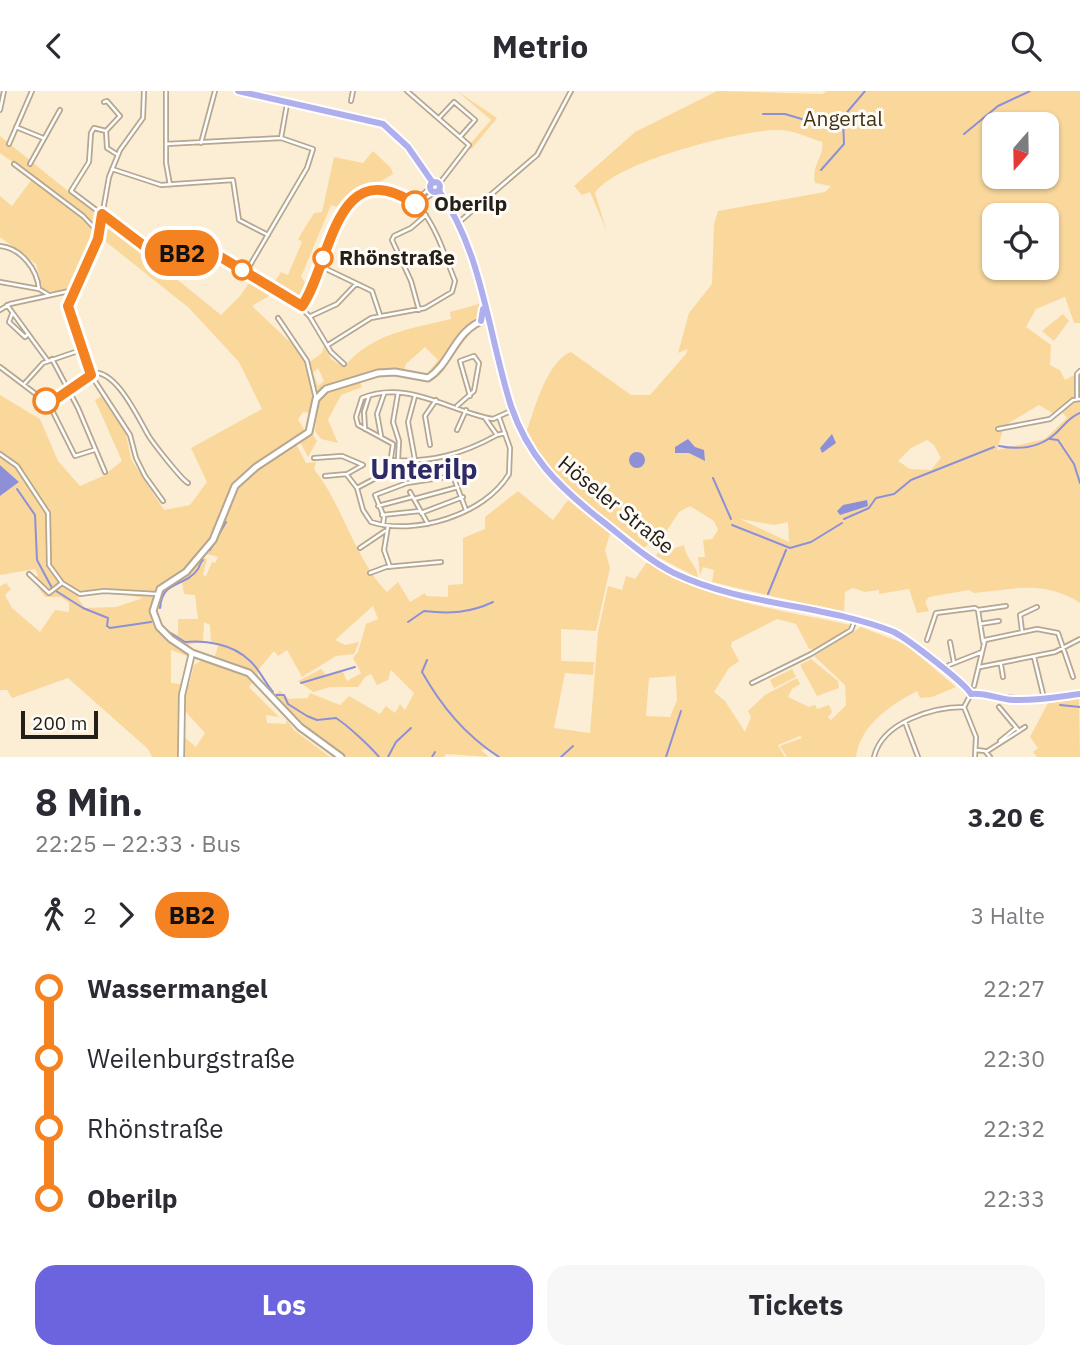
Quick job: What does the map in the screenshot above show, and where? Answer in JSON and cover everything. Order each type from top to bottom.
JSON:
[{"type":"main road","name":"Höseler Straße","points":[[238,91],[383,124],[408,147],[458,223],[475,267],[484,307],[484,320],[513,410],[535,458],[555,483],[657,563],[707,585],[881,627],[906,639],[973,690]]},
{"type":"main road","points":[[341,757],[300,727],[249,673],[192,653],[159,627],[153,611],[157,594],[165,585],[186,572],[209,545],[220,526],[230,495],[241,479],[309,432],[316,399],[326,389],[368,374],[395,372],[428,379],[437,371],[459,339],[484,320]]},
{"type":"main road","points":[[973,690],[1002,699],[1025,700],[1080,694]]},
{"type":"street","points":[[0,110],[4,91]]},
{"type":"street","points":[[9,144],[32,91]]},
{"type":"street","points":[[144,91],[143,118],[118,155],[112,169],[99,233],[68,310],[90,374],[130,435],[136,459],[163,501]]},
{"type":"street","points":[[166,91],[166,144],[170,186]]},
{"type":"street","points":[[201,143],[215,91]]},
{"type":"street","points":[[351,101],[353,91]]},
{"type":"street","points":[[409,91],[468,144],[468,150],[435,188],[415,204]]},
{"type":"street","points":[[458,223],[537,155],[570,91]]},
{"type":"street","points":[[104,102],[107,101],[120,116],[106,131],[107,148],[118,155]]},
{"type":"street","points":[[439,118],[454,101],[475,120],[460,137]]},
{"type":"street","points":[[281,138],[288,102]]},
{"type":"street","points":[[30,164],[60,110]]},
{"type":"street","points":[[16,127],[43,138]]},
{"type":"street","points":[[106,131],[98,127],[90,134],[89,162],[70,188],[101,216],[152,252],[214,253],[302,306],[327,346],[344,364]]},
{"type":"street","points":[[166,144],[281,138],[313,149],[313,155],[269,236],[246,272]]},
{"type":"street","points":[[13,164],[83,216],[99,233]]},
{"type":"street","points":[[112,169],[151,183],[170,186],[233,180],[241,222],[269,236]]},
{"type":"street","points":[[302,306],[336,221],[353,199],[369,192],[381,191],[415,204],[426,215],[455,284],[446,297],[419,310],[380,315],[363,322],[327,346]]},
{"type":"street","points":[[419,310],[411,281],[392,240],[426,215]]},
{"type":"street","points":[[0,246],[13,250],[34,269],[39,289]]},
{"type":"street","points":[[320,266],[372,291],[380,315]]},
{"type":"street","points":[[0,282],[39,289],[49,295]]},
{"type":"street","points":[[310,317],[337,304],[356,284]]},
{"type":"street","points":[[0,310],[7,305],[74,290]]},
{"type":"street","points":[[7,305],[50,360],[70,391],[105,472]]},
{"type":"street","points":[[12,314],[9,322],[25,337],[28,334]]},
{"type":"street","points":[[278,318],[306,361],[316,399]]},
{"type":"street","points":[[25,383],[50,360],[81,350]]},
{"type":"street","points":[[457,406],[470,396],[474,391],[479,363],[477,358],[463,357],[460,361],[470,396]]},
{"type":"street","points":[[0,367],[25,383],[49,404],[75,456],[94,450]]},
{"type":"street","points":[[998,429],[1050,419],[1078,399],[1077,374],[1080,371]]},
{"type":"street","points":[[49,404],[90,374],[96,372],[106,377],[135,407],[147,434],[188,484]]},
{"type":"street","points":[[357,488],[389,471],[393,444],[358,425],[356,417],[362,398],[398,393],[415,395],[457,406],[485,418],[499,417],[513,410]]},
{"type":"street","points":[[398,393],[393,422],[399,441],[398,460]]},
{"type":"street","points":[[381,436],[377,414],[384,394]]},
{"type":"street","points":[[415,395],[408,422],[415,460]]},
{"type":"street","points":[[365,429],[364,412],[369,396]]},
{"type":"street","points":[[430,445],[425,421],[436,400]]},
{"type":"street","points":[[457,430],[466,410]]},
{"type":"street","points":[[347,474],[357,488],[363,510],[371,522],[411,527],[428,524],[466,510],[508,478],[510,448],[499,417]]},
{"type":"street","points":[[485,418],[496,435]]},
{"type":"street","points":[[391,460],[449,456],[467,451],[505,433]]},
{"type":"street","points":[[0,454],[17,466],[48,513],[49,561],[60,584],[80,594],[104,591],[157,594]]},
{"type":"street","points":[[314,458],[342,456],[362,462],[361,467],[347,474],[325,476]]},
{"type":"street","points":[[449,456],[453,476],[466,510]]},
{"type":"street","points":[[383,525],[383,515],[375,495],[407,483],[453,476]]},
{"type":"street","points":[[378,506],[458,487]]},
{"type":"street","points":[[410,492],[428,524]]},
{"type":"street","points":[[383,515],[421,512],[463,497]]},
{"type":"street","points":[[360,548],[388,526]]},
{"type":"street","points":[[385,531],[384,550],[390,567]]},
{"type":"street","points":[[370,573],[390,567],[441,562]]},
{"type":"street","points":[[29,574],[41,589],[51,591],[60,584]]},
{"type":"street","points":[[928,640],[936,613],[1006,606]]},
{"type":"street","points":[[1022,631],[1020,615],[1037,607]]},
{"type":"street","points":[[975,757],[976,748],[964,707],[980,667],[983,642],[978,610]]},
{"type":"street","points":[[752,683],[832,642],[851,630],[855,620]]},
{"type":"street","points":[[979,624],[999,621]]},
{"type":"street","points":[[983,642],[988,637],[1022,631],[1053,630],[1058,633],[1065,648],[1073,677]]},
{"type":"street","points":[[980,667],[1034,657],[1065,648],[1080,639]]},
{"type":"street","points":[[950,642],[954,663]]},
{"type":"street","points":[[949,665],[982,652]]},
{"type":"street","points":[[181,757],[182,695],[192,653]]},
{"type":"street","points":[[1034,657],[1042,694]]},
{"type":"street","points":[[1001,664],[1003,677]]},
{"type":"street","points":[[874,757],[883,739],[905,722],[922,714],[964,707]]},
{"type":"street","points":[[999,707],[1018,730]]},
{"type":"street","points":[[905,722],[918,757]]},
{"type":"street","points":[[986,752],[1025,727]]},
{"type":"street","points":[[976,748],[990,757]]},
{"type":"green space","points":[[457,91],[497,118],[471,150],[470,144],[491,120]]},
{"type":"green space","name":"Angertal","points":[[717,91],[822,94],[827,91],[1080,91],[1080,323],[1074,323],[1065,297],[1036,309],[1026,327],[1051,345],[1050,365],[1060,370],[1065,380],[1076,374],[1079,391],[1077,400],[1080,400],[1080,603],[1054,591],[1041,589],[1016,588],[974,593],[969,590],[929,597],[925,602],[929,611],[917,613],[909,589],[879,594],[879,590],[865,592],[853,588],[845,592],[844,613],[712,582],[714,570],[703,567],[700,575],[698,557],[705,557],[703,540],[712,539],[718,530],[714,521],[690,506],[679,512],[662,538],[656,536],[644,548],[594,509],[550,466],[527,430],[543,386],[555,365],[571,352],[631,395],[650,395],[688,349],[678,353],[689,313],[712,284],[714,224],[718,211],[825,192],[831,186],[815,183],[814,176],[822,152],[822,142],[781,130],[734,136],[679,150],[626,170],[607,181],[595,193],[607,232],[590,192],[582,195],[574,186],[635,132]],"holes":[[[1039,405],[1052,413],[1062,412],[1067,418],[1045,439],[997,450],[1004,426]],[[927,440],[934,445],[941,458],[931,470],[910,469],[898,461],[911,448]],[[740,519],[774,525],[788,522],[789,542]]]},
{"type":"green space","points":[[0,136],[221,315],[252,279],[274,293],[252,306],[306,357],[309,376],[314,375],[318,386],[324,381],[318,368],[311,374],[308,363],[322,353],[324,346],[331,359],[344,367],[379,340],[451,319],[450,312],[479,304],[479,316],[452,342],[432,374],[429,371],[438,360],[425,347],[406,364],[403,373],[357,376],[362,387],[341,395],[328,420],[338,443],[321,439],[315,431],[318,399],[313,399],[311,413],[303,412],[298,419],[306,433],[233,487],[208,544],[185,570],[158,588],[153,601],[154,623],[186,651],[187,656],[171,650],[171,683],[189,685],[194,665],[202,660],[221,664],[254,680],[249,687],[279,717],[266,715],[267,723],[286,724],[287,720],[294,730],[330,757],[152,757],[148,749],[68,678],[12,698],[7,690],[0,690],[0,586],[6,583],[11,589],[5,595],[12,608],[40,632],[55,610],[69,612],[69,603],[61,597],[45,597],[31,577],[38,576],[35,569],[0,575],[0,496],[19,482],[0,465],[0,395],[40,419],[58,461],[80,486],[103,476],[122,461],[95,400],[102,396],[125,430],[131,459],[164,510],[190,505],[207,482],[191,448],[262,409],[239,362],[189,308],[100,237],[100,230],[63,198],[0,153]],"holes":[[[109,592],[143,598],[116,607],[85,608],[77,597]],[[185,711],[205,733],[196,747],[182,735]]]},
{"type":"green space","points":[[373,151],[391,168],[393,174],[378,183],[377,188],[350,194],[340,208],[331,205],[301,277],[309,287],[302,301],[273,285],[281,272],[288,275],[302,242],[298,239],[314,213],[322,212],[334,157],[363,163]]},
{"type":"green space","points":[[32,179],[74,210],[95,232],[93,244],[74,286],[60,292],[43,289],[36,264],[0,237],[0,196],[12,206]]},
{"type":"green space","points":[[1063,314],[1069,321],[1054,341],[1042,331]]},
{"type":"green space","points":[[311,432],[317,441],[308,457],[300,442]]},
{"type":"green space","points":[[296,444],[306,463],[316,462],[314,469],[376,579],[387,592],[398,582],[410,602],[425,593],[426,596],[448,597],[448,585],[463,584],[463,538],[485,529],[485,517],[518,491],[553,520],[568,500],[610,534],[605,550],[610,568],[596,631],[561,629],[561,661],[594,662],[593,675],[565,673],[554,728],[590,733],[598,632],[608,586],[622,590],[626,576],[635,579],[647,562],[694,586],[719,595],[850,625],[850,629],[817,649],[809,649],[796,624],[777,619],[732,642],[731,646],[739,661],[729,668],[714,692],[725,701],[745,732],[751,717],[748,711],[765,695],[797,678],[800,684],[792,689],[788,697],[809,707],[815,705],[817,709],[829,705],[832,712],[828,717],[831,720],[846,705],[845,685],[814,656],[861,627],[905,644],[956,687],[932,697],[920,698],[917,691],[897,703],[870,726],[856,757],[787,757],[780,746],[802,738],[800,736],[778,745],[785,757],[499,757],[488,748],[481,750],[489,757],[446,754],[444,757],[343,757],[306,729],[274,695],[280,691],[289,699],[308,698],[310,693],[340,705],[349,696],[380,714],[386,706],[395,713],[400,704],[405,710],[414,693],[391,670],[388,680],[377,685],[371,674],[365,677],[358,687],[330,687],[313,692],[298,681],[321,669],[326,675],[342,670],[347,681],[361,673],[353,658],[358,652],[366,624],[378,619],[373,606],[335,640],[345,645],[359,642],[354,654],[336,656],[302,677],[287,650],[278,656],[274,651],[258,670],[258,676],[246,668],[215,656],[218,646],[211,642],[210,625],[204,622],[203,642],[190,644],[187,648],[160,627],[178,635],[178,619],[198,619],[195,595],[184,594],[182,582],[164,595],[162,608],[154,610],[162,591],[200,556],[207,559],[203,575],[206,576],[212,562],[215,563],[218,557],[203,553],[216,535],[229,501],[243,479],[257,467]],"holes":[[[675,667],[677,700],[670,717],[646,716],[649,678],[675,676]]]},
{"type":"green space","points":[[662,545],[673,549],[684,545],[698,578],[656,556]]},
{"type":"green space","points":[[811,659],[838,681],[839,688],[817,696],[800,665]]},
{"type":"green space","points":[[792,669],[796,677],[774,688],[770,680]]},
{"type":"green space","points":[[1079,699],[1080,757],[1037,757],[1033,752],[1038,748],[1030,737],[1048,703]]},
{"type":"water","points":[[832,434],[836,443],[822,453],[820,448]]},
{"type":"water","points":[[688,439],[695,447],[704,450],[705,461],[689,453],[675,453],[675,447]]},
{"type":"water","points":[[634,452],[640,452],[645,460],[643,466],[634,468],[629,463],[629,457]]},
{"type":"water","points":[[0,465],[19,482],[0,496]]},
{"type":"water","points":[[867,500],[868,506],[840,515],[837,511],[843,505]]},
{"type":"waterway","points":[[763,114],[785,114],[805,120],[818,115],[829,119],[843,117],[865,91]]},
{"type":"waterway","points":[[964,134],[998,106],[1030,91]]},
{"type":"waterway","points":[[821,170],[844,144],[843,118]]},
{"type":"waterway","points":[[999,446],[1021,448],[1036,445],[1049,439],[1080,413]]},
{"type":"waterway","points":[[1050,439],[1058,440],[1074,464],[1080,483]]},
{"type":"waterway","points":[[844,519],[869,508],[876,498],[894,494],[911,480],[994,447]]},
{"type":"waterway","points":[[713,478],[731,519]]},
{"type":"waterway","points":[[17,489],[35,515],[37,560],[52,588]]},
{"type":"waterway","points":[[210,550],[226,522]]},
{"type":"waterway","points":[[732,525],[790,548],[811,542],[842,523]]},
{"type":"waterway","points":[[768,594],[786,550]]},
{"type":"waterway","points":[[160,608],[165,592],[193,575],[203,560]]},
{"type":"waterway","points":[[56,591],[83,608],[108,618],[107,626],[110,628],[151,622]]},
{"type":"waterway","points":[[408,622],[424,611],[459,612],[493,602]]},
{"type":"waterway","points":[[164,629],[185,642],[210,643],[235,650],[253,663],[273,692]]},
{"type":"waterway","points":[[427,660],[422,672],[446,708],[465,730],[499,757]]},
{"type":"waterway","points":[[301,683],[355,667]]},
{"type":"waterway","points":[[984,691],[994,693]]},
{"type":"waterway","points":[[276,695],[284,695],[288,704],[317,720],[336,718],[379,757]]},
{"type":"waterway","points":[[1005,695],[1015,696]]},
{"type":"waterway","points":[[1018,696],[1041,696]]},
{"type":"waterway","points":[[179,749],[180,702]]},
{"type":"waterway","points":[[1060,705],[1080,707]]},
{"type":"waterway","points":[[666,757],[681,711]]},
{"type":"waterway","points":[[388,757],[396,742],[411,728]]},
{"type":"waterway","points":[[561,757],[573,746]]},
{"type":"waterway","points":[[432,757],[435,752]]},
{"type":"waterway","points":[[330,753],[335,757]]},
{"type":"bus line","name":"BB2","points":[[46,401],[49,404],[60,398],[91,375],[68,315],[68,306],[98,239],[102,214],[152,252],[214,253],[302,306],[314,284],[336,221],[348,203],[363,194],[381,191],[394,193],[415,204]]},
{"type":"place","name":"Oberilp","points":[[415,204]]},
{"type":"place","name":"Rhönstraße","points":[[323,258]]},
{"type":"district","name":"Unterilp","points":[[424,469]]}]
